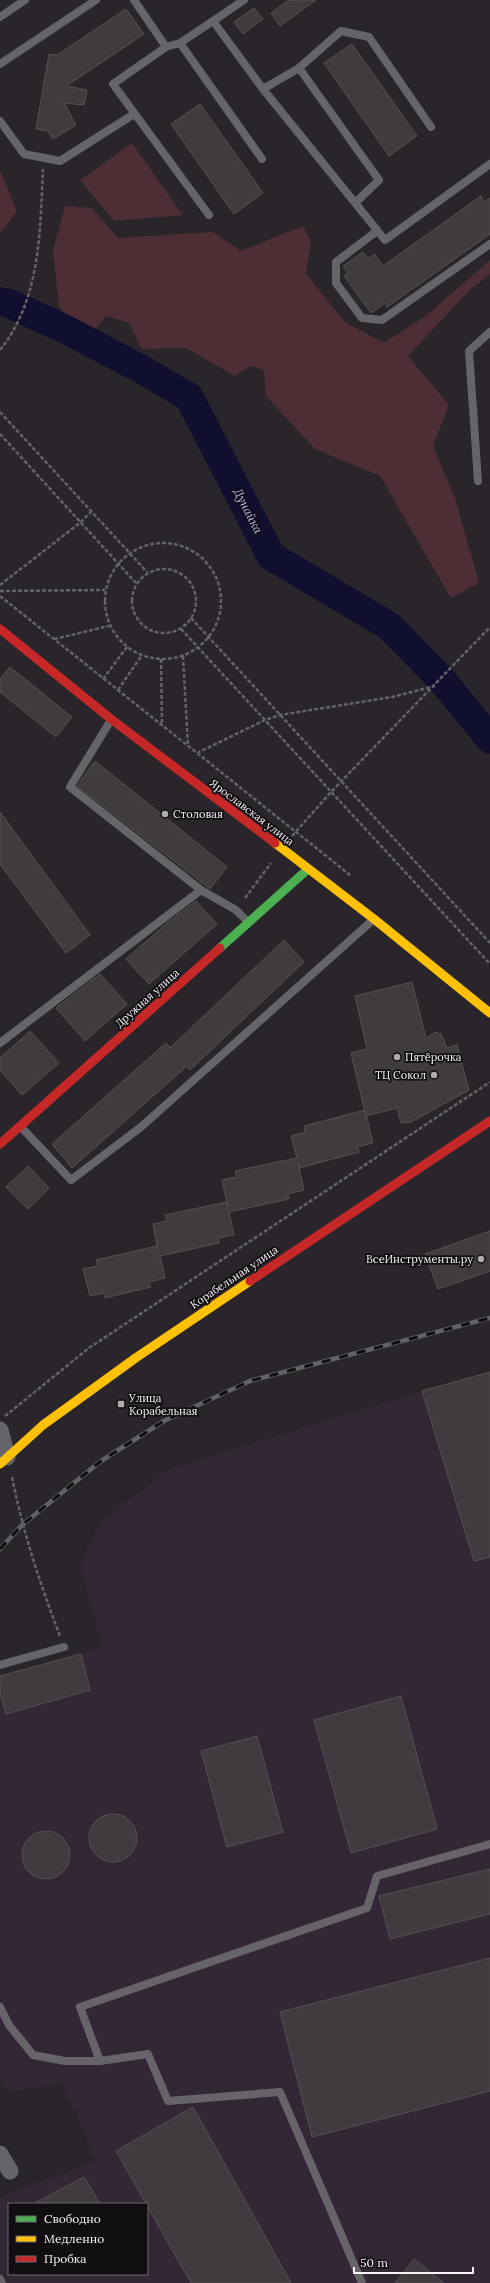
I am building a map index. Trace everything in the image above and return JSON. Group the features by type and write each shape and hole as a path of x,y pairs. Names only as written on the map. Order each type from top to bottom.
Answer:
{"street":[{"name":"Ярославская улица","path":"0,629 111,719 374,919 490,1013"},
{"name":"Дружная улица","path":"0,1144 308,869"},
{"name":"Корабельная улица","path":"4,1461 49,1421 137,1356 490,1121"},
{"path":"0,1430 4,1461"},
{"path":"0,2154 5,2174"}],"lane":[{"path":"0,17 25,0"},
{"path":"0,64 96,0"},
{"path":"134,0 166,47"},
{"path":"209,215 113,84 166,47 180,43 244,0"},
{"path":"213,21 263,89 385,240 490,164"},
{"path":"263,89 299,68 341,31 369,37 431,127"},
{"path":"180,43 262,159"},
{"path":"299,68 379,180 355,203"},
{"path":"0,121 24,154 60,161 134,114"},
{"path":"377,231 336,262 336,283 362,318 382,320 490,244"},
{"path":"478,481 469,351 490,332"},
{"path":"111,719 70,786 200,890 236,910 249,923"},
{"path":"0,1043 200,890"},
{"path":"20,1126 71,1180 141,1127 374,919"},
{"path":"0,1665 64,1647"},
{"path":"100,2061 80,2007 367,1908 377,1876 490,1844"},
{"path":"0,2007 9,2025 32,2055 65,2062 100,2061 148,2054 168,2101 280,2092 362,2283"},
{"path":"0,2279 2,2283"}],"path":[{"path":"0,350 10,337 27,299 39,248 43,158"},
{"path":"0,412 148,572"},
{"path":"0,434 136,583"},
{"path":"0,585 81,522 91,512"},
{"path":"166,542 183,545 197,553 211,564 220,586 222,604 218,622 209,637 198,648 183,656 161,659 142,655 127,648 109,626 104,609 105,590 109,575 118,562 130,553 149,544 166,542"},
{"path":"162,568 174,570 186,577 193,587 197,602 191,618 181,628 165,634 152,632 140,624 132,610 131,595 136,583 148,572 162,568"},
{"path":"0,591 105,590"},
{"path":"0,596 356,880"},
{"path":"191,618 490,944"},
{"path":"54,639 109,626"},
{"path":"282,849 296,831 341,781 435,686 452,666 490,627"},
{"path":"181,628 490,964"},
{"path":"103,679 127,648"},
{"path":"118,690 142,655"},
{"path":"183,656 188,746"},
{"path":"161,659 162,726"},
{"path":"197,753 265,720 280,715 392,697 435,686"},
{"path":"0,1419 89,1348 490,1082"},
{"path":"4,1461 40,1584 64,1647"}],"shaded area":[{"path":"132,143 183,215 114,221 80,180"},
{"path":"0,170 17,211 0,234"},
{"path":"65,206 92,208 118,238 213,232 241,251 303,226 311,241 306,274 345,322 384,343 427,315 490,260 490,274 470,290 408,356 449,405 433,446 455,498 479,583 451,598 380,476 315,449 266,396 264,370 251,366 235,376 186,348 142,349 129,323 106,316 93,332 76,328 59,307 53,250"},
{"path":"490,1372 490,2283 0,2283 0,2197 96,2161 63,2084 8,2092 0,2079 0,1704 3,1703 0,1694 0,1676 102,1647 80,1563 100,1523 169,1469 422,1391"}],"building":[{"path":"289,0 316,0 280,26 271,13"},
{"path":"254,8 263,19 243,34 234,22"},
{"path":"126,9 144,34 66,86 87,90 84,105 64,103 76,125 53,139 48,131 36,129 49,54 57,55"},
{"path":"352,44 417,136 389,156 324,63"},
{"path":"200,104 263,193 234,214 171,124"},
{"path":"481,196 484,202 490,198 490,234 387,307 385,303 371,313 344,276 348,273 343,266 363,252 368,259 374,254 383,266"},
{"path":"10,667 72,717 56,737 0,692 0,679"},
{"path":"95,761 227,867 210,889 77,786"},
{"path":"0,812 90,935 66,953 0,864"},
{"path":"196,901 217,924 149,984 126,959 167,923"},
{"path":"284,940 304,962 190,1070 187,1066 72,1168 52,1144 166,1043 170,1048"},
{"path":"100,974 127,1004 85,1041 56,1008"},
{"path":"412,982 426,1038 436,1032 441,1034 447,1048 457,1045 469,1090 411,1122 401,1123 397,1108 366,1116 351,1053 367,1049 355,996"},
{"path":"30,1031 59,1063 22,1095 0,1070 0,1058"},
{"path":"365,1110 373,1143 357,1147 359,1152 299,1168 304,1190 288,1194 289,1199 229,1212 234,1235 218,1238 219,1243 160,1256 165,1278 149,1282 151,1287 105,1298 104,1293 90,1296 83,1269 98,1266 96,1260 157,1246 158,1251 153,1224 167,1221 165,1215 227,1202 222,1180 237,1177 235,1171 297,1158 291,1136 305,1132 304,1126"},
{"path":"28,1166 49,1188 28,1209 6,1187"},
{"path":"490,1231 490,1271 438,1289 425,1254"},
{"path":"490,1372 490,1557 474,1561 422,1391"},
{"path":"81,1654 90,1690 6,1714 0,1694 0,1676"},
{"path":"401,1696 437,1829 351,1853 314,1720"},
{"path":"257,1736 283,1832 227,1847 201,1751"},
{"path":"113,1814 122,1816 130,1821 135,1829 137,1838 135,1847 130,1855 122,1860 113,1862 104,1860 96,1855 91,1847 89,1838 91,1829 96,1821 104,1816"},
{"path":"46,1831 55,1833 63,1838 68,1846 70,1855 68,1864 63,1872 55,1877 46,1879 37,1877 29,1872 24,1864 22,1855 24,1846 29,1838 37,1833"},
{"path":"490,1869 490,1914 390,1939 379,1896"},
{"path":"490,1958 490,2091 312,2137 280,2012"},
{"path":"193,2107 291,2283 191,2283 148,2207 148,2203 146,2203 116,2151"},
{"path":"84,2177 99,2203 35,2203"},
{"path":"414,2259 444,2283 395,2283"}],"waterway":[{"name":"Дунайка","path":"0,302 8,303 65,329 141,369 189,397 271,556 389,626 441,679 490,739"}],"railway":[{"path":"0,1549 22,1525 101,1461 164,1421 250,1381 490,1318"}],"traffic: fast":[{"path":"220,948 308,869"}],"traffic: slow":[{"path":"275,843 374,919 490,1013"},
{"path":"0,1464 43,1425 137,1357 250,1281"}],"traffic: jam":[{"path":"0,629 111,719 275,843"},
{"path":"0,1144 220,948"},
{"path":"250,1281 490,1121"}],"place":[{"name":"Столовая","path":"165,814"},
{"name":"Пятёрочка","path":"397,1057"},
{"name":"ТЦ Сокол","path":"434,1075"},
{"name":"ВсеИнструменты.ру","path":"481,1259"},
{"name":"Улица Корабельная","path":"121,1404"}]}
